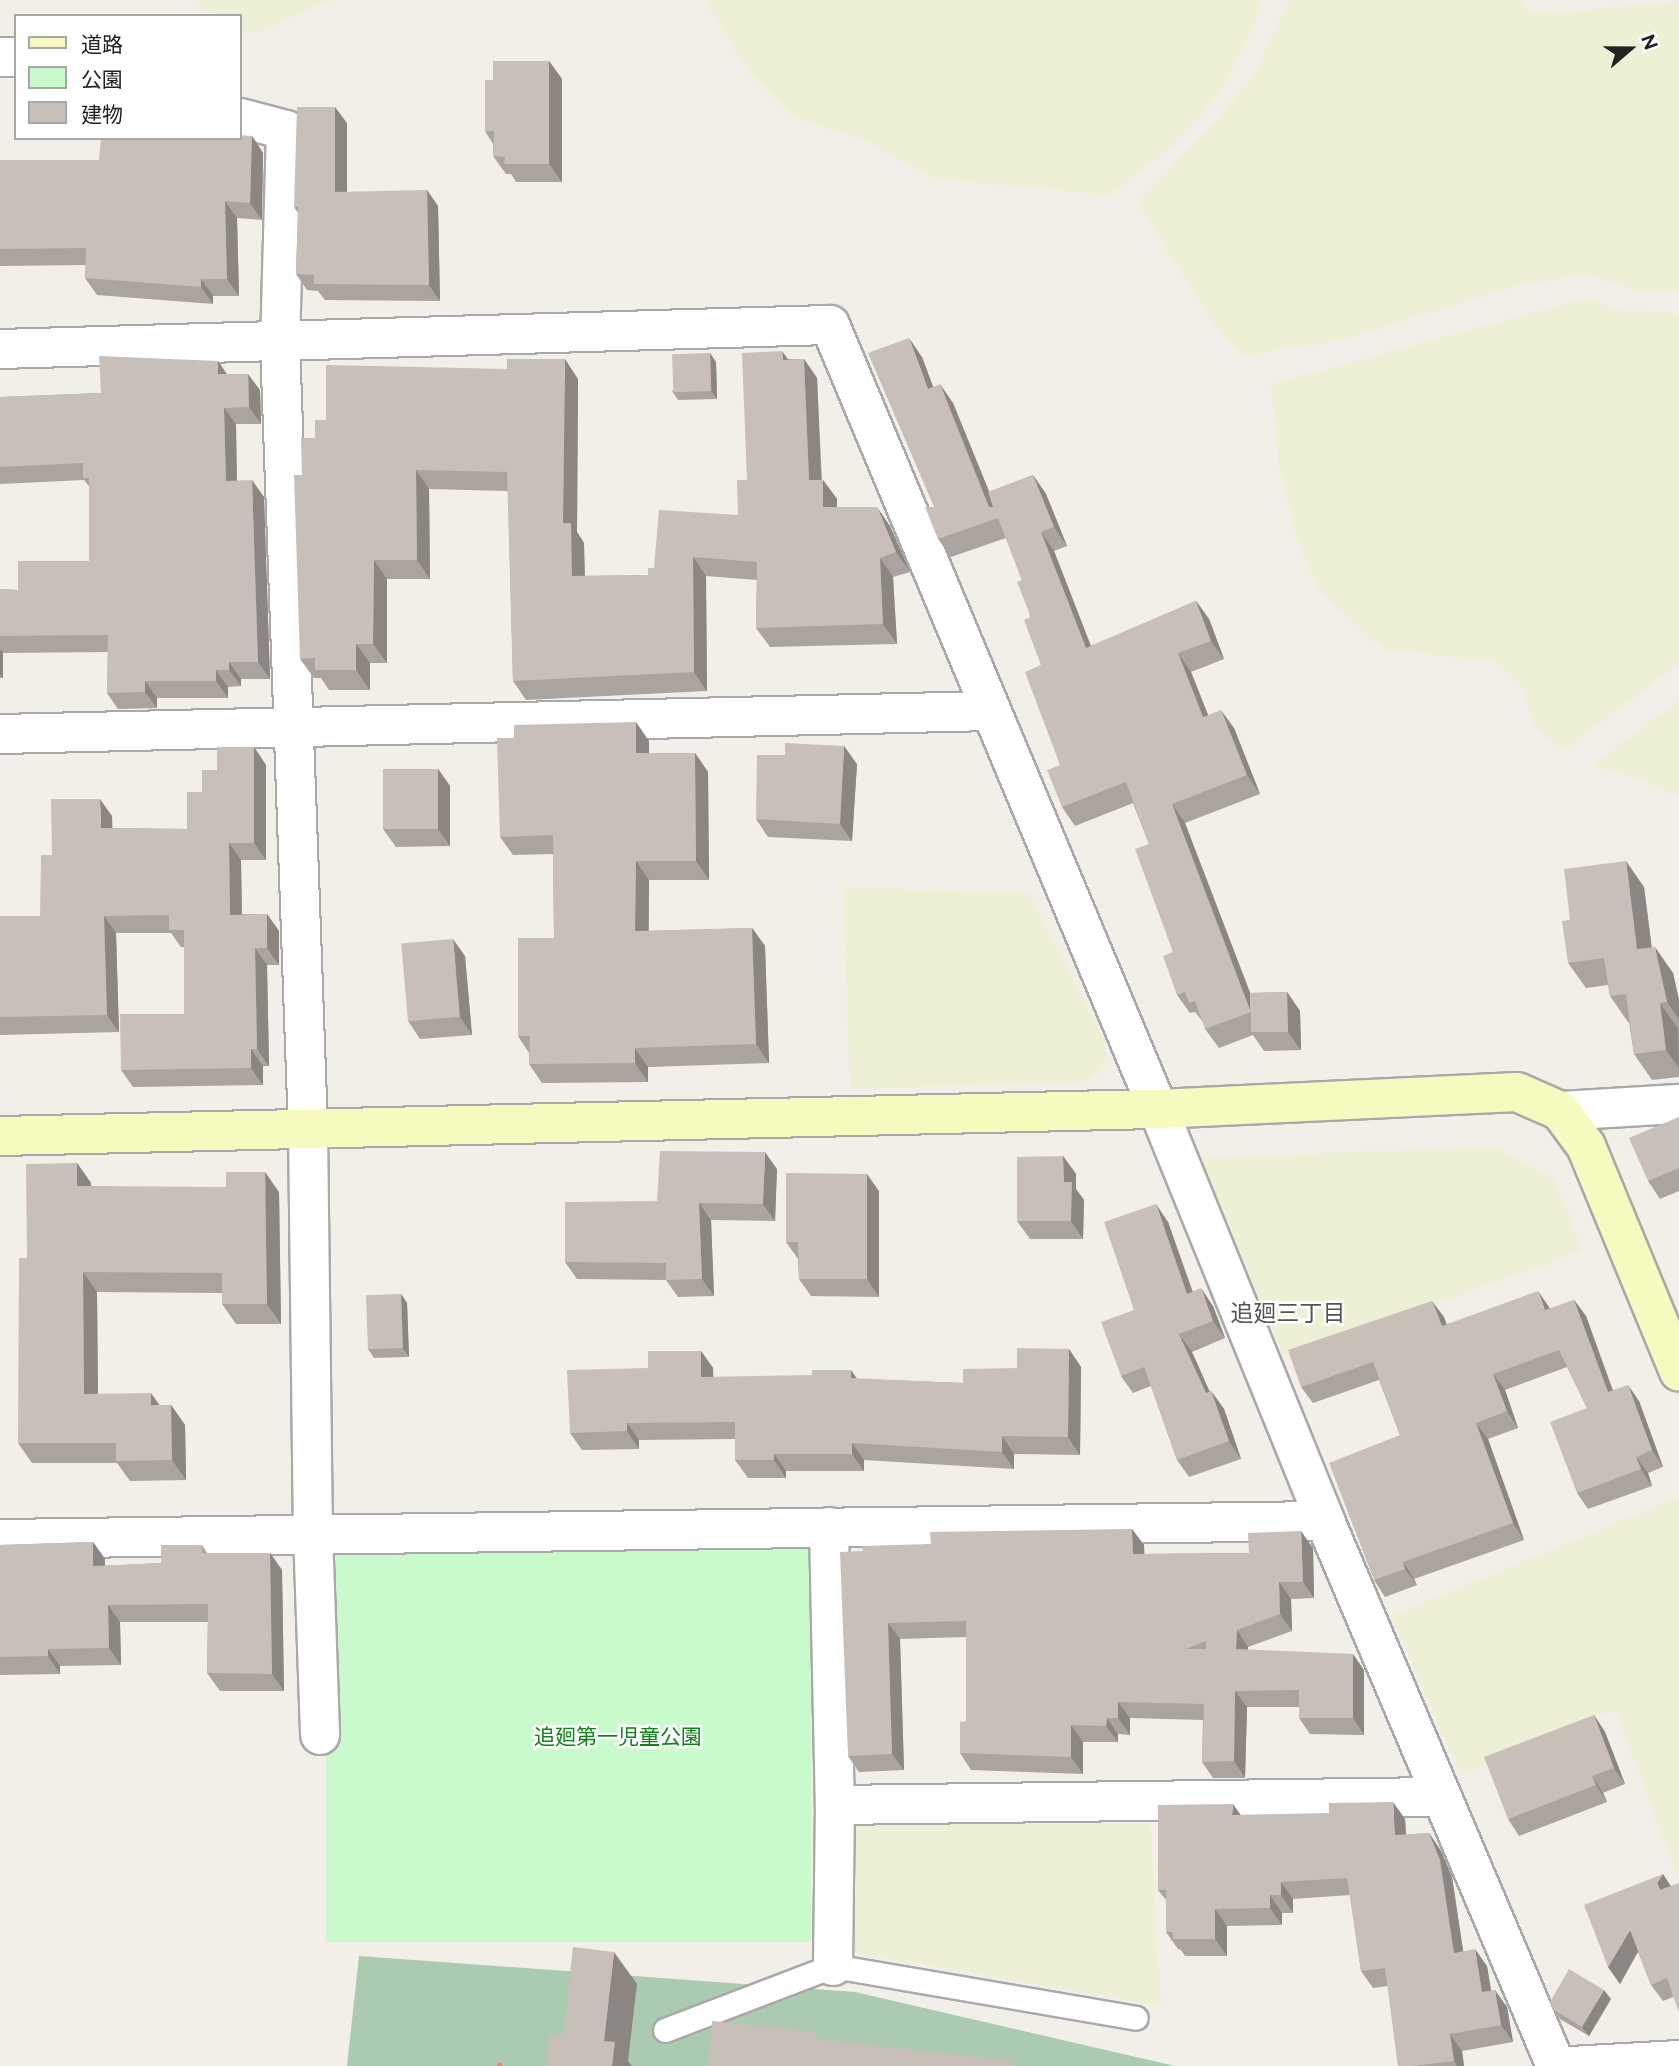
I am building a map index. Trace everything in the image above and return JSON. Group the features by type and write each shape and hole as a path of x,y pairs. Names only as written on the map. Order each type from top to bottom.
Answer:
{"street":[{"path":"242,118 286,130 280,343 291,730 308,1129 313,1532 320,1735"},
{"path":"0,349 830,325 1158,1109 1325,1521 1556,2066"},
{"path":"0,734 291,730 991,711"},
{"path":"0,1136 1158,1109 1517,1092 1560,1111 1679,1104"},
{"path":"1560,1111 1586,1146 1679,1372"},
{"path":"0,1539 313,1532 1325,1521"},
{"path":"829,1527 835,1805 832,1966"},
{"path":"835,1805 1442,1797"},
{"path":"1571,2066 1679,2060"}],"lane":[{"path":"665,2030 832,1966 1136,2018"}],"path":[{"path":"499,2066 500,2059"}],"green space":[{"path":"196,0 331,0 261,31 242,33 242,14 213,14"},
{"path":"705,0 1260,0 1252,30 1219,94 1173,145 1109,195 935,179 866,141 797,119 749,71"},
{"path":"1290,0 1520,0 1529,12 1556,13 1679,1 1679,290 1640,291 1584,274 1512,287 1341,340 1243,356 1218,331 1138,203 1252,80"},
{"path":"1587,298 1617,310 1679,314 1679,664 1563,750 1534,727 1521,683 1494,661 1385,650 1320,592 1299,547 1279,467 1271,384"},
{"path":"1679,700 1679,796 1623,773 1591,766"},
{"path":"843,888 1029,892 1102,1036 1106,1053 1101,1069 1089,1080 1063,1084 850,1088"},
{"path":"1495,1147 1555,1179 1582,1251 1285,1359 1199,1158"},
{"path":"1679,1497 1677,1875 1615,1709 1460,1776 1392,1616"},
{"name":"追廻第一児童公園","path":"326,1543 811,1543 811,1942 326,1942"},
{"path":"1150,1823 1161,2006 853,1952 850,1824"},
{"path":"359,1956 855,1992 1175,2066 347,2066"}],"building":[{"path":"493,61 549,61 549,164 504,164 505,157 493,156 494,131 485,131 485,80 493,80"},
{"path":"297,107 335,107 335,192 427,190 429,285 314,284 314,275 296,274 298,207 294,207"},
{"path":"242,135 252,136 250,203 225,201 227,279 201,279 201,287 85,278 86,248 0,249 0,160 99,160 101,140 242,140"},
{"path":"909,338 928,389 940,384 989,507 993,507 988,492 1033,475 1054,527 1041,532 1086,648 1196,601 1211,641 1178,653 1203,717 1221,710 1247,775 1172,804 1250,1010 1250,993 1287,992 1288,1032 1251,1032 1251,1012 1205,1029 1195,1001 1189,1003 1185,992 1177,995 1163,956 1173,952 1135,849 1149,844 1126,782 1062,807 1047,770 1060,765 1025,672 1041,665 1024,620 1031,617 1017,582 1022,580 998,518 938,539 925,507 934,507 868,353"},
{"path":"782,351 783,360 804,359 809,480 823,480 823,507 877,507 896,552 880,558 883,624 756,628 757,562 693,557 694,672 513,681 507,472 416,470 417,560 374,560 373,644 356,644 356,670 315,670 315,658 300,659 294,475 302,475 301,438 315,438 315,420 326,420 326,365 507,369 507,359 565,359 563,523 571,523 572,576 648,575 648,568 654,568 659,510 738,515 737,480 747,480 742,353"},
{"path":"710,353 711,391 673,392 672,354"},
{"path":"99,356 218,361 218,374 248,374 249,407 224,408 226,481 252,480 258,662 229,662 229,670 216,670 216,681 145,681 145,692 107,693 108,635 0,636 0,589 18,590 18,561 89,561 89,478 83,478 83,463 0,467 0,397 101,393"},
{"path":"636,722 636,753 695,753 696,861 636,861 635,931 752,928 756,1044 635,1048 635,1063 529,1064 530,1036 518,1036 518,938 554,938 553,835 500,837 497,738 514,738 514,725"},
{"path":"785,743 844,746 840,824 756,819 757,755 785,755"},
{"path":"217,747 254,747 254,843 229,843 230,915 267,914 267,948 255,948 257,1049 251,1049 251,1068 121,1070 120,1014 184,1014 184,930 169,930 169,915 104,916 107,1015 0,1017 0,916 40,916 41,855 52,855 51,799 100,799 101,828 187,829 187,792 202,792 202,770 217,770"},
{"path":"383,769 438,769 438,829 383,829"},
{"path":"1626,861 1637,949 1655,947 1667,1002 1660,1003 1666,1050 1634,1054 1626,994 1610,996 1604,958 1568,963 1562,921 1570,920 1564,869"},
{"path":"453,939 460,1017 408,1021 401,944"},
{"path":"1679,1117 1679,1168 1648,1181 1629,1138"},
{"path":"660,1151 765,1152 763,1204 699,1203 702,1279 666,1280 666,1263 565,1262 565,1202 657,1201"},
{"path":"1063,1156 1064,1182 1072,1182 1071,1221 1017,1221 1017,1157"},
{"path":"77,1163 77,1186 226,1187 226,1172 265,1172 267,1304 222,1304 222,1273 83,1272 84,1394 151,1393 151,1405 171,1405 172,1460 116,1461 116,1443 18,1443 19,1258 27,1258 26,1164"},
{"path":"786,1173 867,1174 867,1279 799,1279 798,1242 786,1242"},
{"path":"1156,1204 1187,1294 1201,1288 1213,1321 1179,1334 1206,1393 1211,1391 1229,1441 1177,1460 1144,1367 1121,1376 1101,1322 1134,1310 1104,1222"},
{"path":"1538,1291 1545,1310 1574,1300 1608,1392 1628,1385 1652,1450 1636,1457 1641,1469 1577,1493 1550,1422 1587,1408 1559,1350 1493,1374 1507,1411 1476,1423 1513,1523 1403,1562 1405,1569 1374,1580 1329,1463 1400,1435 1373,1362 1301,1387 1288,1350 1432,1301 1442,1326"},
{"path":"401,1294 403,1348 368,1349 366,1295"},
{"path":"1017,1348 1069,1349 1068,1437 1002,1436 1002,1452 852,1443 852,1454 774,1454 774,1460 735,1460 735,1422 627,1423 627,1431 570,1433 567,1370 648,1368 648,1351 701,1351 701,1377 812,1375 812,1370 851,1370 851,1378 963,1383 963,1369 1017,1368"},
{"path":"1132,1529 1133,1554 1249,1553 1248,1533 1301,1531 1303,1582 1279,1582 1280,1614 1237,1630 1236,1649 1353,1654 1353,1718 1299,1718 1299,1690 1235,1691 1234,1761 1202,1762 1204,1704 1118,1702 1118,1718 1107,1718 1106,1726 1071,1725 1071,1757 960,1753 960,1722 966,1721 966,1621 888,1623 892,1754 848,1756 840,1552 863,1551 862,1546 931,1544 930,1532","holes":["1206,1641 1206,1649 1186,1649"]},
{"path":"93,1542 93,1566 161,1563 161,1545 202,1545 202,1553 270,1553 272,1674 207,1673 208,1604 108,1605 109,1648 48,1649 48,1656 0,1657 0,1545"},
{"path":"1594,1715 1614,1768 1592,1776 1596,1785 1508,1819 1484,1757"},
{"path":"1393,1802 1395,1835 1429,1833 1440,1860 1454,1953 1475,1949 1482,1992 1495,1990 1501,2025 1450,2034 1454,2061 1398,2066 1385,1968 1361,1971 1347,1878 1281,1882 1281,1895 1270,1895 1270,1908 1215,1909 1215,1939 1173,1939 1173,1932 1166,1932 1166,1890 1158,1890 1158,1805 1233,1804 1232,1815 1329,1813 1329,1803"},
{"path":"1663,1874 1657,1883 1660,1890 1679,1883 1679,2013 1667,1978 1651,1985 1630,1930 1608,1967 1584,1905"},
{"path":"573,1947 614,1952 604,2041 615,2042 612,2066 545,2066 549,2034 563,2035"},
{"path":"1569,1969 1604,1990 1582,2027 1554,2010 1550,2002"},
{"path":"712,2021 816,2032 816,2039 1012,2061 1012,2066 708,2066"}],"district":[{"name":"追廻三丁目","path":"1288,1313"}]}
